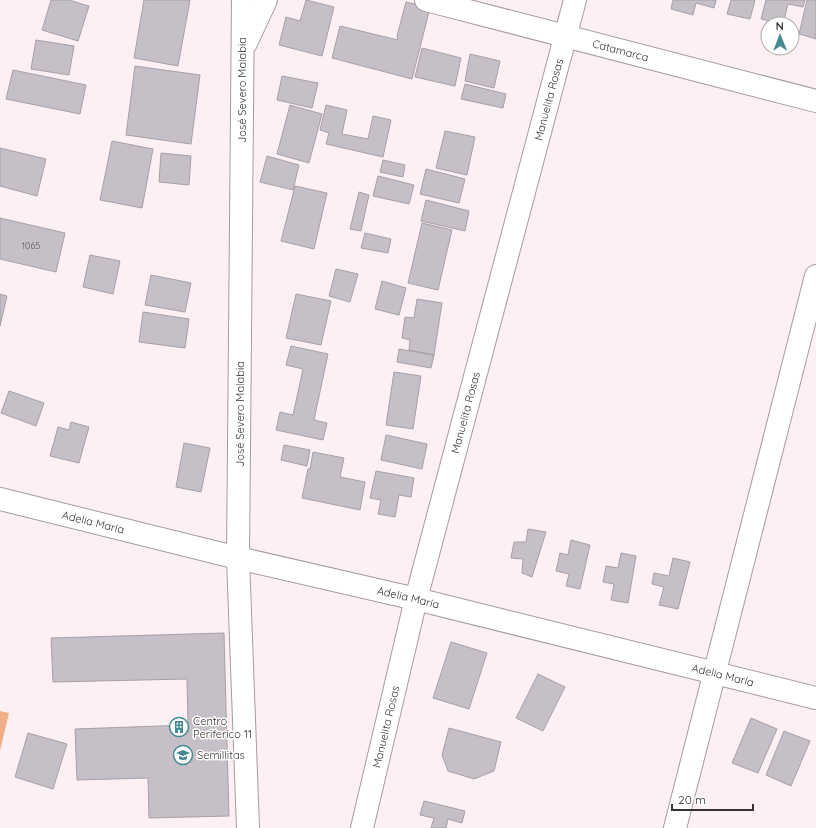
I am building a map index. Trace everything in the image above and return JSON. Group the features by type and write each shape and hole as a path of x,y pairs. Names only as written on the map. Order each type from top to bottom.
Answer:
{"street":[{"name":"José Severo Malabia","path":"243,0 238,558 248,828"},
{"path":"243,49 266,0"},
{"name":"Catamarca","path":"426,0 816,101"},
{"name":"Manuelita Rosas","path":"362,828 416,599 575,0"},
{"path":"675,828 816,276"},
{"name":"Adelia María","path":"0,499 238,558 416,599 816,698"}],"shaded area":[{"path":"0,711 9,713 0,751"}],"building":[{"path":"51,0 69,0 89,6 78,41 42,30"},
{"path":"144,0 190,0 178,66 134,58"},
{"path":"306,0 334,7 322,56 279,45 286,17 300,21"},
{"path":"673,0 716,0 714,8 696,3 693,15 671,9"},
{"path":"731,0 755,0 750,19 727,14"},
{"path":"766,0 805,0 803,7 788,4 785,16 762,16"},
{"path":"807,0 816,0 816,39 800,34"},
{"path":"406,2 430,8 412,79 332,58 340,26 398,40 397,36"},
{"path":"36,40 74,46 69,75 31,69"},
{"path":"422,48 461,58 455,86 415,77"},
{"path":"470,54 500,61 494,88 465,81"},
{"path":"135,66 200,75 191,144 126,135"},
{"path":"13,70 86,85 80,114 6,99"},
{"path":"282,76 318,83 312,108 277,100"},
{"path":"465,84 506,94 503,108 461,99"},
{"path":"290,105 322,114 309,163 277,154"},
{"path":"326,105 347,110 342,134 368,139 373,116 391,120 383,157 326,144 329,133 320,130"},
{"path":"445,131 475,137 467,175 436,168"},
{"path":"112,141 153,149 142,208 100,200"},
{"path":"0,148 46,159 37,196 0,186"},
{"path":"161,153 191,156 189,185 159,182"},
{"path":"267,156 299,165 293,190 260,182"},
{"path":"383,160 405,165 403,177 380,172"},
{"path":"426,169 465,179 459,203 420,194"},
{"path":"378,176 414,185 409,204 373,196"},
{"path":"295,186 327,193 314,249 281,241"},
{"path":"359,192 369,195 361,231 350,229"},
{"path":"426,200 469,211 465,231 421,221"},
{"path":"0,218 65,233 56,272 0,259"},
{"path":"422,223 452,230 438,290 408,283"},
{"path":"365,233 391,239 388,253 361,248"},
{"path":"90,255 120,261 113,294 83,287"},
{"path":"336,269 358,274 350,302 329,296"},
{"path":"151,275 191,283 185,312 145,305"},
{"path":"382,281 406,288 399,315 375,309"},
{"path":"0,294 7,296 0,326"},
{"path":"296,294 331,301 321,345 286,338"},
{"path":"417,299 442,303 434,355 409,350 410,340 402,338 405,317 414,318"},
{"path":"143,312 189,319 185,348 139,342"},
{"path":"291,346 328,354 314,420 327,423 323,440 276,430 280,412 293,415 303,369 286,365"},
{"path":"399,349 434,355 431,368 397,362"},
{"path":"394,372 421,376 413,429 386,425"},
{"path":"9,391 44,403 36,426 1,413"},
{"path":"71,422 89,427 79,463 50,456 58,427 69,430"},
{"path":"386,435 427,444 422,469 381,460"},
{"path":"184,443 210,448 201,492 176,487"},
{"path":"284,445 310,450 307,466 281,460"},
{"path":"313,452 344,458 340,477 365,482 360,510 302,498"},
{"path":"376,471 414,478 411,497 399,495 395,517 378,514 381,500 370,498"},
{"path":"528,529 546,532 532,577 522,573 523,559 511,558 514,542 526,542"},
{"path":"571,540 590,545 580,589 566,586 569,574 556,571 560,553 568,555"},
{"path":"621,553 636,556 628,603 611,600 614,584 603,582 606,566 618,568"},
{"path":"673,558 690,562 678,609 659,605 664,587 652,584 654,573 669,576"},
{"name":"Centro Periferico 11","path":"224,633 229,816 149,818 148,778 77,780 75,729 188,725 187,679 53,682 51,638"},
{"path":"451,642 487,653 469,709 433,698"},
{"path":"538,674 565,687 543,731 516,718"},
{"path":"751,718 777,729 758,773 732,763"},
{"path":"449,728 501,742 494,771 474,779 448,771 442,755"},
{"path":"784,731 810,741 791,786 766,775"},
{"path":"28,733 67,744 53,789 15,777"},
{"path":"424,801 465,811 462,823 448,819 446,828 431,828 434,818 420,815"}],"place":[{"name":"Centro Periferico 11","path":"179,727"},
{"name":"Semillitas","path":"183,755"}]}
